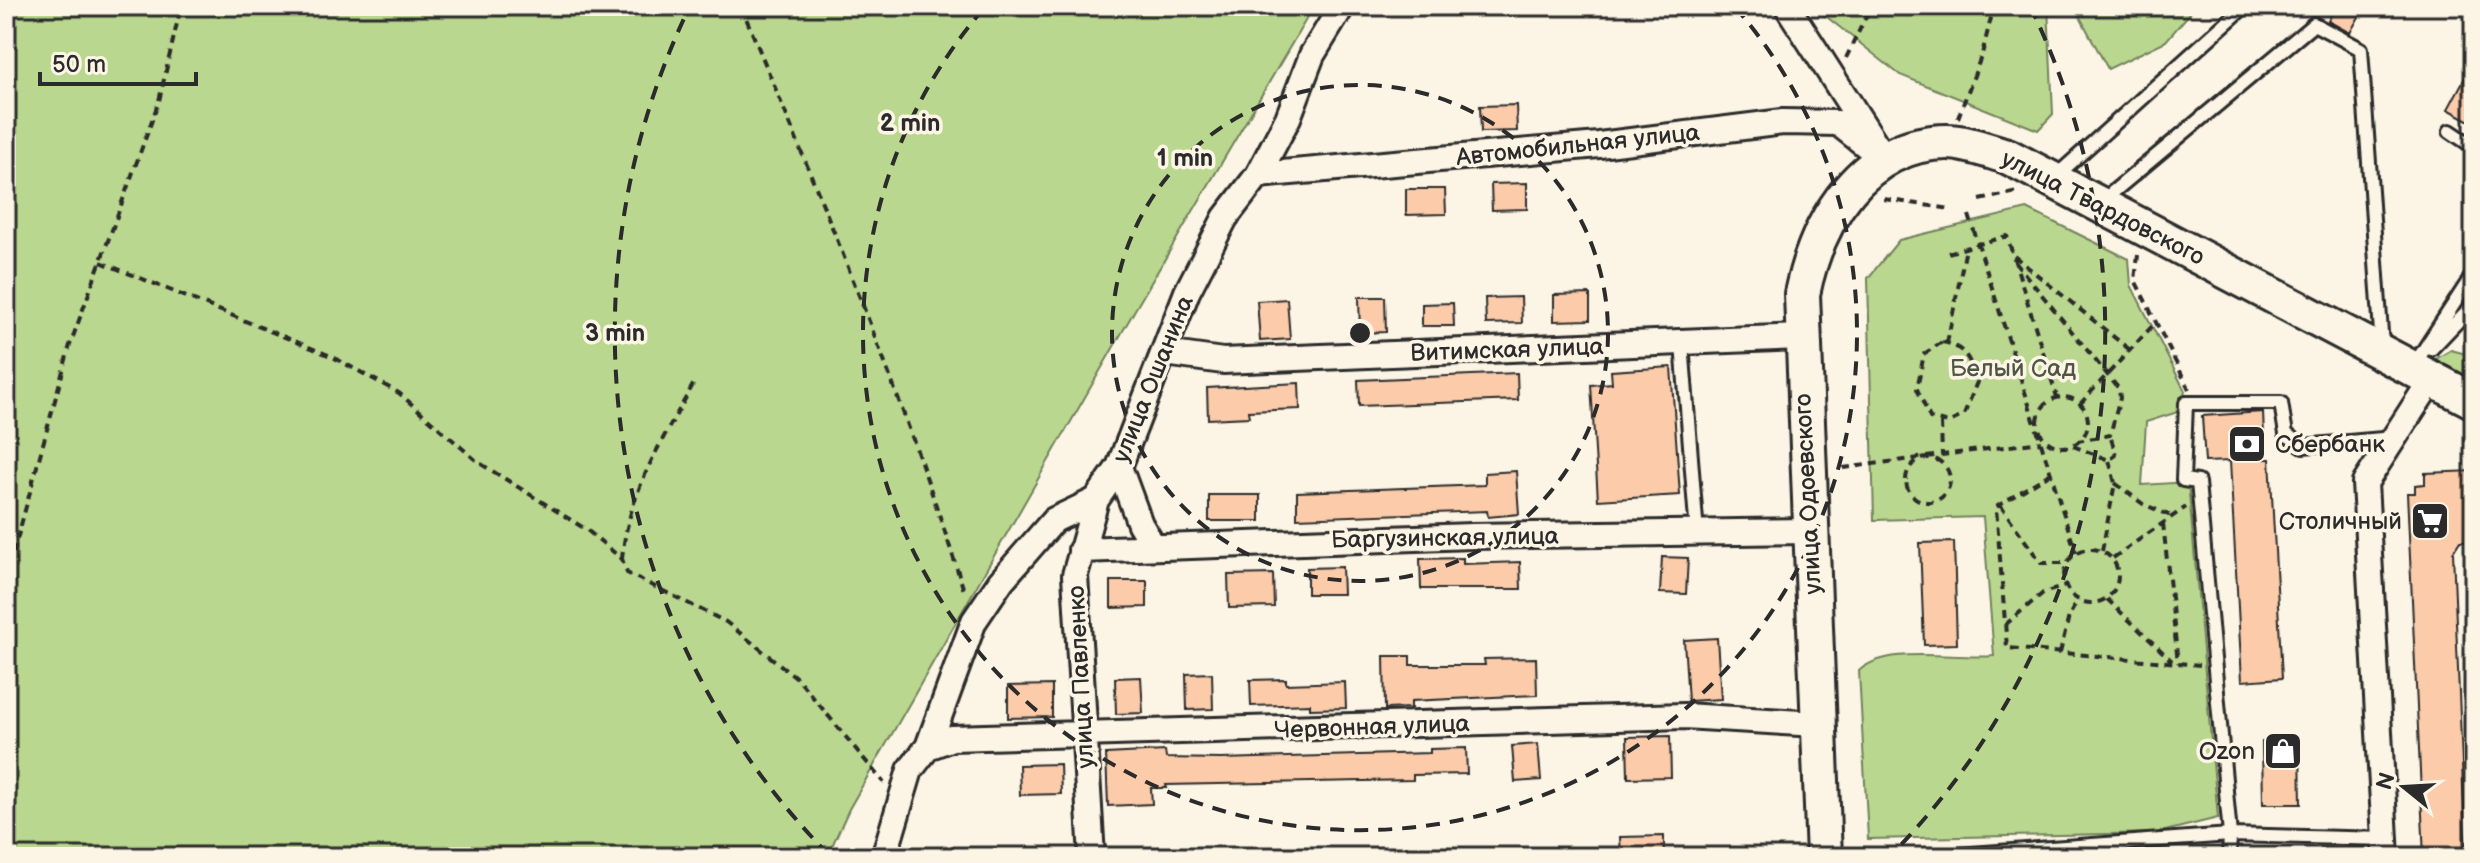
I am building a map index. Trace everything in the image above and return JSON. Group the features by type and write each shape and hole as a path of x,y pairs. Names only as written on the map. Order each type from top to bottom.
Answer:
{"street":[{"name":"улица Ошанина","path":"884,857 910,770 928,747 974,621 1001,581 1054,520 1096,500 1119,467 1187,292 1225,218 1258,175 1288,118 1312,55 1342,6"},
{"path":"1787,6 1836,78 1885,160"},
{"name":"Автомобильная улица","path":"1258,175 1599,145 1783,122 1838,123 1885,160"},
{"name":"улица Твардовского","path":"1885,160 1912,147 1949,142 2007,156 2474,401"},
{"name":"улица Одоевского","path":"1824,857 1801,337 1802,294 1808,260 1822,225 1856,181 1885,160"},
{"name":"Витимская улица","path":"1165,353 1223,361 1801,337"},
{"path":"2385,848 2365,483 2394,438 2409,367"},
{"path":"1119,467 1140,524 1153,546"},
{"name":"улица Павленко","path":"1092,857 1075,575 1096,500"},
{"name":"Баргузинская улица","path":"1081,550 1810,531"},
{"name":"Червонная улица","path":"928,747 952,738 1684,716 1817,724"}],"lane":[{"path":"2052,180 2245,6"},
{"path":"2098,204 2314,24 2324,28 2361,49 2409,367"},
{"path":"2450,131 2474,147"},
{"path":"2409,367 2474,273"},
{"path":"2409,367 2474,304"},
{"path":"1682,344 1697,534"},
{"path":"2229,857 2230,835 2200,497 2198,482 2183,480 2186,403 2281,403 2286,434 2303,446 2394,438"},
{"path":"1929,857 2140,851 2230,835 2385,848"}],"path":[{"path":"6,580 70,345 159,101 181,6"},
{"path":"741,6 865,305 933,493 974,621"},
{"path":"1836,78 1871,6"},
{"path":"1949,142 1982,54 1994,6"},
{"path":"1980,200 2019,191"},
{"path":"1884,199 1951,209"},
{"path":"1969,215 2076,553"},
{"path":"1948,253 2007,236 2057,397"},
{"path":"1947,343 1966,248"},
{"path":"2139,248 2135,280 2197,403"},
{"path":"2012,255 2130,350"},
{"path":"101,262 331,356 399,393 478,462 587,530 622,559"},
{"path":"2015,262 2108,374 2120,398 2110,435 2116,455 2109,460"},
{"path":"2080,404 2156,322"},
{"path":"1947,343 1968,355 1977,382 1964,415 1941,423 1930,418 1924,408 1917,378 1921,361 1929,348 1947,343"},
{"path":"694,383 640,480 625,526 622,559 627,573 726,622 797,678 900,801"},
{"path":"2037,429 2043,406 2057,397 2080,404 2088,419 2078,441"},
{"path":"1941,423 1942,455"},
{"path":"2037,429 2055,446 2071,445 2088,449 2109,460 2115,483 2102,551"},
{"path":"2071,445 2110,435"},
{"path":"2088,449 2094,439"},
{"path":"1843,468 2041,442"},
{"path":"1925,457 1946,466 1950,480 1945,494 1926,503 1912,497 1905,476 1912,464 1925,457"},
{"path":"2051,473 1996,507 2007,648 2214,666"},
{"path":"2115,483 2143,504 2172,516"},
{"path":"2113,558 2200,497"},
{"path":"2000,505 2041,563 2067,563"},
{"path":"2163,523 2176,663"},
{"path":"2088,548 2102,551 2113,558 2117,566 2118,585 2107,599 2089,604 2078,600 2066,586 2067,563 2076,553 2088,548"},
{"path":"2005,625 2043,593 2066,586"},
{"path":"2107,599 2176,663"},
{"path":"2060,653 2069,616 2078,600"}],"green space":[{"path":"6,6 1314,6 1136,308 849,809 827,857 6,857"},
{"path":"1813,6 2048,6 2053,114 2038,130 1900,75"},
{"path":"2074,6 2196,6 2166,41 2108,69"},
{"name":"Белый Сад","path":"2027,209 2129,259 2131,285 2185,391 2181,411 2146,422 2142,485 2188,482 2218,818 2157,833 1868,839 1859,671 1872,663 1904,655 1994,656 1983,517 1874,520 1868,278 1899,240"},
{"path":"2451,350 2474,356 2474,388 2427,364"}],"building":[{"path":"2336,6 2365,6 2350,33 2328,21"},
{"path":"2474,61 2474,123 2448,109"},
{"path":"1516,105 1517,131 1481,132 1480,106"},
{"path":"1527,183 1527,209 1492,210 1491,184"},
{"path":"1406,189 1445,189 1446,214 1406,215"},
{"path":"1590,294 1590,320 1554,321 1554,295"},
{"path":"1359,297 1385,297 1386,332 1360,333"},
{"path":"1521,297 1522,323 1486,324 1485,298"},
{"path":"1287,299 1290,339 1260,341 1257,301"},
{"path":"1453,303 1454,326 1422,326 1422,304"},
{"path":"1671,367 1680,495 1598,500 1591,385 1612,383 1611,371"},
{"path":"1517,373 1518,400 1359,406 1358,380"},
{"path":"1299,383 1300,409 1248,411 1249,417 1208,419 1207,388"},
{"path":"2263,412 2265,459 2270,459 2282,678 2242,681 2230,461 2205,462 2202,416"},
{"path":"1516,471 1519,514 1488,517 1487,511 1297,518 1297,492 1485,485 1485,473"},
{"path":"2474,471 2474,541 2460,541 2453,552 2466,857 2424,857 2407,493 2415,493 2415,485 2425,484 2425,473"},
{"path":"1209,495 1260,495 1260,521 1209,521"},
{"path":"1954,542 1957,644 1924,645 1920,543"},
{"path":"1662,557 1688,558 1686,594 1660,593"},
{"path":"1463,558 1463,564 1520,562 1521,589 1421,589 1420,559"},
{"path":"1342,567 1343,594 1307,594 1307,568"},
{"path":"1273,574 1274,607 1229,608 1228,575"},
{"path":"1111,581 1147,581 1147,607 1111,608"},
{"path":"1717,638 1721,699 1688,701 1684,640"},
{"path":"1384,656 1410,656 1410,665 1485,665 1484,659 1536,658 1537,695 1411,701 1411,708 1385,709"},
{"path":"1212,673 1213,709 1187,710 1186,674"},
{"path":"1141,677 1143,713 1116,714 1115,678"},
{"path":"1286,679 1286,684 1345,682 1346,708 1310,709 1310,704 1251,706 1250,680"},
{"path":"1052,685 1052,717 1008,718 1008,686"},
{"path":"1670,736 1671,777 1628,778 1627,737"},
{"path":"2262,742 2300,742 2301,804 2263,804"},
{"path":"1538,744 1541,780 1515,782 1512,746"},
{"path":"1466,748 1467,774 1413,775 1413,780 1166,785 1167,788 1151,788 1152,804 1108,806 1106,754 1165,751 1166,758 1221,759 1430,753 1430,749"},
{"path":"1060,764 1061,794 1020,795 1019,765"},
{"path":"1664,836 1664,857 1621,857 1620,837"}],"place":[{"name":"Сбербанк","path":"2247,444"},
{"name":"Столичный","path":"2430,521"},
{"name":"Ozon","path":"2283,751"}]}
